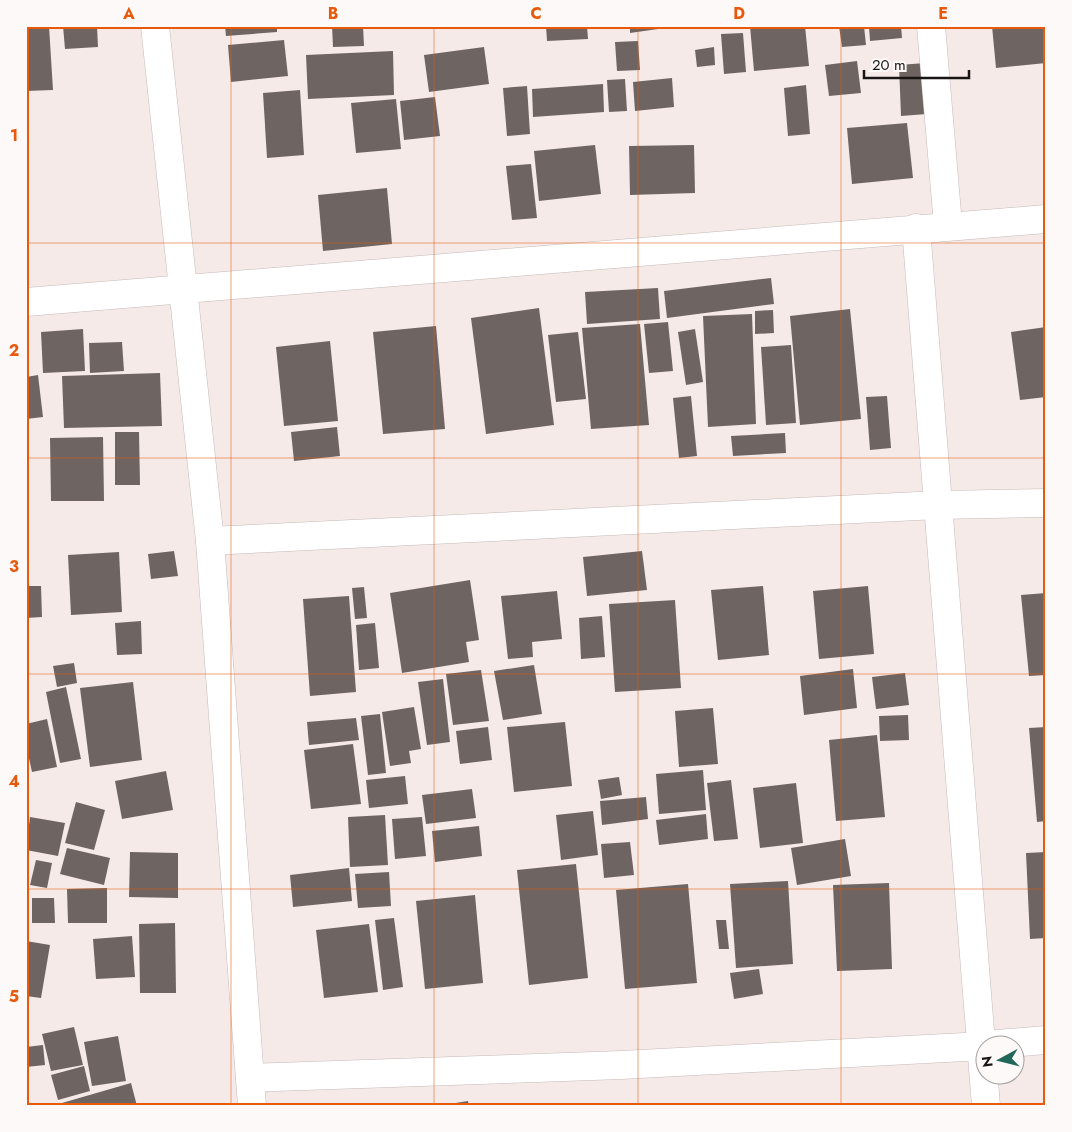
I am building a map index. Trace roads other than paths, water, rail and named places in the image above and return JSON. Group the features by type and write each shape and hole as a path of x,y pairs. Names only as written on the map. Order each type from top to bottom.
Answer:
{"street":[{"path":"155,26 210,541 252,1106"},
{"path":"931,26 948,225"},
{"path":"26,302 948,225 1046,219"},
{"path":"916,228 938,505 987,1034"},
{"path":"210,541 938,505 1046,503"},
{"path":"1024,1042 1046,1040"},
{"path":"250,1078 621,1065 974,1046"},
{"path":"986,1106 987,1084"}]}
